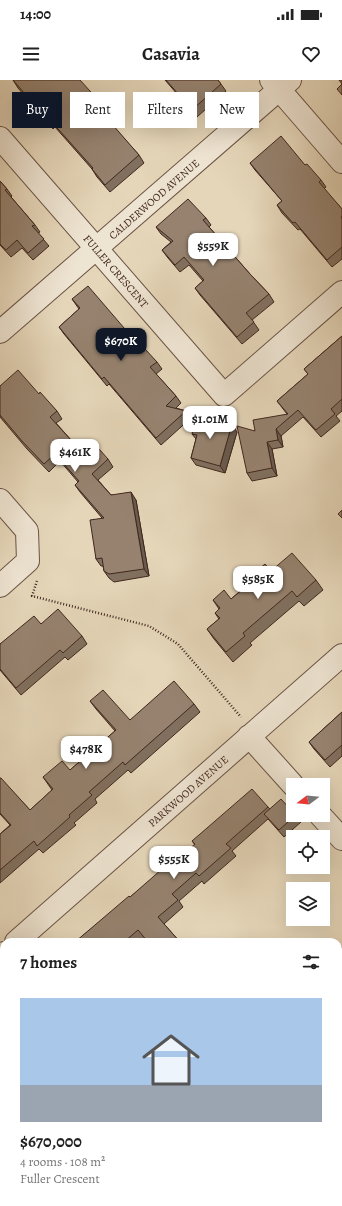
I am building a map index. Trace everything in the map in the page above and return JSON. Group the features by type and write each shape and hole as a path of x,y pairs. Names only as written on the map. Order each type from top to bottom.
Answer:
{"street":[{"path":"280,83 342,162"},
{"name":"CALDERWOOD AVENUE","path":"0,332 97,248 280,83"},
{"name":"FULLER CRESCENT","path":"0,138 224,395 342,292"},
{"path":"0,500 27,531 28,561 0,586"},
{"name":"PARKWOOD AVENUE","path":"20,938 246,728 342,655"},
{"path":"246,728 287,778"},
{"path":"326,822 342,839"}],"path":[{"path":"39,578 32,596 149,626 178,644 246,728"}],"building":[{"path":"13,80 80,80 91,92 70,92 70,128 115,128 139,155 105,185 92,169 93,168 57,128 62,128 62,92 23,92"},
{"path":"166,80 218,80 221,84 212,92 205,92 205,98 197,106 197,92 176,92"},
{"path":"342,84 342,95 337,89"},
{"path":"281,136 305,165 307,164 321,180 319,182 342,209 342,247 327,260 295,222 293,223 277,205 282,201 250,163"},
{"path":"0,181 7,189 5,190 35,225 32,226 44,239 28,253 17,240 6,250 0,244"},
{"path":"188,199 206,218 203,220 269,294 246,313 254,322 237,337 195,288 204,280 184,257 175,265 162,250 173,241 156,227"},
{"path":"88,286 143,350 145,349 157,362 150,367 176,396 166,406 186,411 156,438 104,377 102,379 59,327 80,308 72,299"},
{"path":"342,336 342,399 331,409 335,414 316,430 298,410 276,429 278,440 267,442 272,468 247,473 237,426 255,431 253,420 288,414 277,401 308,374 304,369"},
{"path":"18,370 39,394 40,392 57,411 50,417 80,450 91,440 108,459 92,474 111,495 131,492 144,569 109,574 104,571 102,558 96,559 90,520 104,518 75,485 79,481 55,454 44,464 0,415 0,386"},
{"path":"197,414 232,424 220,466 191,458 197,435 192,434"},
{"path":"342,510 342,518 338,514"},
{"path":"292,553 316,580 297,597 292,591 243,633 245,636 226,652 207,629 220,618 215,613 220,608 213,600 224,590 231,599 254,580 251,576 265,564 271,571"},
{"path":"58,609 82,636 63,653 60,650 16,688 0,669 0,644 34,616 41,624"},
{"path":"174,681 194,704 125,765 123,762 89,792 92,795 37,846 34,841 0,870 0,834 11,825 0,813 0,778 30,810 53,789 43,777 62,761 70,770 116,730 90,701 103,690 130,720"},
{"path":"342,712 342,745 325,760 309,742"},
{"path":"252,789 268,807 226,844 231,848 199,876 196,873 172,894 178,900 158,917 176,938 145,938 138,930 129,938 80,938 169,863 171,865 195,844 192,841"},
{"path":"281,799 286,804 286,822 288,822 279,830 264,814"}]}
